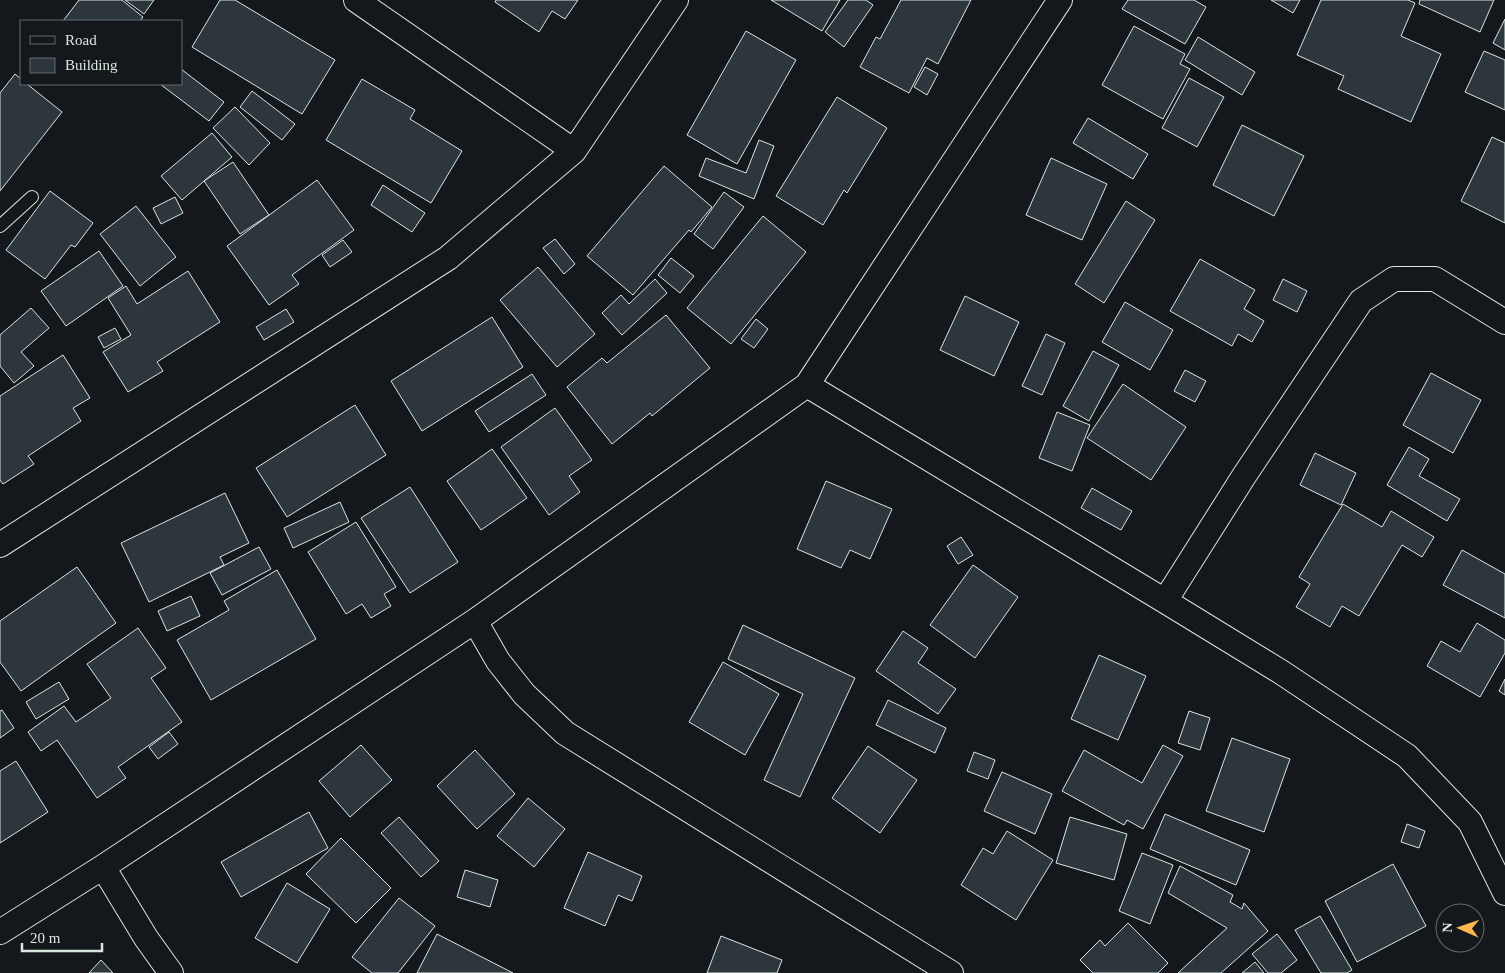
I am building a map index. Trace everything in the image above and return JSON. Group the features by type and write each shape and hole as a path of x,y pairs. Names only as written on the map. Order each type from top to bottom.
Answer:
{"street":[{"path":"356,0 574,151"},
{"path":"0,545 448,258 574,151 676,0"},
{"path":"0,932 103,868 475,620 807,385 1060,0"},
{"path":"1165,601 1239,484 1361,301 1394,279 1435,280 1505,322"},
{"path":"807,385 1281,672 1406,756 1470,822 1505,893"},
{"path":"475,620 498,661 519,687 565,733 951,973"},
{"path":"103,868 146,938 171,973"}],"lane":[{"path":"0,226 32,197"}],"building":[{"path":"79,0 122,0 143,17 141,20 64,20"},
{"path":"125,0 154,0 144,14"},
{"path":"220,0 235,0 335,60 302,114 192,47"},
{"path":"496,0 578,0 565,19 552,11 539,32 495,2"},
{"path":"771,0 840,0 822,31"},
{"path":"848,0 866,0 873,5 844,47 825,32"},
{"path":"901,0 971,0 938,64 927,58 909,93 860,67 876,37 880,39"},
{"path":"1128,0 1194,0 1206,7 1185,44 1122,9"},
{"path":"1271,0 1300,0 1293,13"},
{"path":"1321,0 1408,0 1415,3 1401,36 1441,54 1411,122 1338,89 1344,76 1297,55"},
{"path":"1420,0 1494,0 1480,32 1419,4"},
{"path":"1505,19 1505,50 1493,43"},
{"path":"1134,26 1185,54 1180,64 1190,69 1163,119 1102,85"},
{"path":"746,31 796,60 737,164 687,135"},
{"path":"1198,37 1255,72 1242,95 1185,60"},
{"path":"1484,51 1505,60 1505,110 1465,92"},
{"path":"925,67 938,74 927,95 914,87"},
{"path":"182,70 224,102 209,121 161,85 182,85"},
{"path":"15,74 20,78 20,85 28,85 62,112 0,191 0,93"},
{"path":"1189,78 1224,97 1197,147 1162,128"},
{"path":"362,79 415,110 410,119 462,151 431,203 326,140"},
{"path":"252,91 295,124 282,140 240,107"},
{"path":"837,97 887,128 847,193 844,190 823,225 776,196"},
{"path":"235,107 270,143 249,165 213,128"},
{"path":"1088,118 1148,154 1133,179 1073,143"},
{"path":"1242,125 1304,156 1274,216 1213,185"},
{"path":"212,133 232,157 182,200 161,176"},
{"path":"1492,137 1505,143 1505,223 1461,201"},
{"path":"759,140 774,146 754,199 699,176 706,158 746,173"},
{"path":"1051,158 1107,184 1082,240 1026,215"},
{"path":"233,162 269,215 240,234 204,181"},
{"path":"664,166 712,207 691,232 689,230 633,295 587,256"},
{"path":"317,180 354,230 292,275 299,284 269,305 227,246"},
{"path":"383,185 425,213 412,232 371,205"},
{"path":"50,191 93,223 75,247 71,245 45,279 6,250"},
{"path":"724,192 744,207 713,249 694,234"},
{"path":"175,197 183,213 161,224 153,208"},
{"path":"1126,201 1155,220 1104,303 1075,284"},
{"path":"136,206 176,257 140,286 100,234"},
{"path":"763,216 806,252 731,344 687,308"},
{"path":"555,239 575,264 564,274 543,248"},
{"path":"343,240 352,252 330,267 322,255"},
{"path":"99,251 123,286 66,326 41,291"},
{"path":"671,258 694,276 680,293 658,275"},
{"path":"1200,259 1255,290 1244,309 1264,321 1252,342 1238,334 1232,346 1170,311"},
{"path":"538,267 595,334 557,367 500,300"},
{"path":"188,271 220,322 157,362 163,371 128,392 103,352 131,335 108,298 126,286 137,304"},
{"path":"655,279 667,293 622,335 602,313 621,295 629,304"},
{"path":"1283,279 1307,291 1297,312 1273,300"},
{"path":"965,296 1019,322 994,376 940,350"},
{"path":"1125,302 1173,330 1150,370 1102,342"},
{"path":"31,308 49,328 21,352 34,366 14,383 0,366 0,335"},
{"path":"286,309 294,322 264,340 256,327"},
{"path":"666,315 710,368 652,416 650,413 612,444 567,387 602,358 607,363"},
{"path":"492,317 523,367 422,431 391,381"},
{"path":"756,319 768,329 754,348 741,339"},
{"path":"115,328 121,339 104,348 98,337"},
{"path":"1046,334 1065,343 1042,395 1022,386"},
{"path":"1093,351 1119,365 1089,421 1063,406"},
{"path":"63,355 90,398 73,408 81,421 28,456 34,464 3,484 0,480 0,396"},
{"path":"1185,370 1206,381 1195,402 1174,391"},
{"path":"1431,373 1481,400 1453,453 1403,425"},
{"path":"532,374 546,395 489,432 475,411"},
{"path":"1123,384 1186,427 1151,480 1087,438"},
{"path":"355,405 386,455 287,517 256,468"},
{"path":"555,408 592,460 569,476 580,492 549,515 501,447"},
{"path":"1057,412 1090,425 1072,471 1039,458"},
{"path":"1409,447 1429,459 1419,476 1460,499 1447,521 1387,485"},
{"path":"492,449 527,498 481,530 447,481"},
{"path":"1315,453 1356,473 1341,505 1300,485"},
{"path":"826,481 892,509 870,559 850,550 841,568 797,549"},
{"path":"410,487 458,562 410,593 361,518"},
{"path":"1092,488 1132,511 1121,530 1081,508"},
{"path":"225,493 249,543 220,557 224,565 149,602 121,543"},
{"path":"340,502 349,522 293,548 284,528"},
{"path":"1343,504 1382,527 1391,511 1434,537 1422,557 1402,545 1359,616 1342,606 1330,627 1296,607 1310,584 1299,577"},
{"path":"356,522 396,587 384,594 391,606 371,618 362,604 346,614 308,552"},
{"path":"961,537 973,555 958,564 947,546"},
{"path":"259,547 271,569 222,595 210,573"},
{"path":"1462,550 1505,574 1505,618 1443,585"},
{"path":"973,565 1018,597 975,658 930,625"},
{"path":"77,567 116,623 21,691 0,662 0,621"},
{"path":"277,570 316,639 211,700 177,640 229,610 224,601"},
{"path":"191,596 200,616 167,631 158,611"},
{"path":"1477,623 1505,640 1505,653 1480,697 1427,666 1441,641 1460,652"},
{"path":"743,625 855,678 800,797 764,780 803,694 728,659"},
{"path":"138,628 166,668 151,678 182,722 118,767 126,778 97,798 57,740 41,751 28,732 64,706 76,722 111,698 87,664"},
{"path":"903,631 928,648 918,663 956,689 938,714 876,671"},
{"path":"1099,655 1146,676 1118,740 1071,719"},
{"path":"723,662 779,694 745,755 689,722"},
{"path":"1505,679 1505,695 1499,691"},
{"path":"59,682 69,699 36,719 26,702"},
{"path":"888,700 946,728 935,753 876,725"},
{"path":"2,710 14,728 0,738 0,711"},
{"path":"1189,711 1210,718 1200,750 1178,743"},
{"path":"169,732 178,744 158,759 149,747"},
{"path":"1232,738 1290,759 1264,832 1206,811"},
{"path":"361,745 392,780 350,817 319,781"},
{"path":"1163,745 1183,756 1143,829 1127,820 1124,825 1062,791 1084,750 1142,783"},
{"path":"868,746 917,780 880,833 832,798"},
{"path":"475,750 515,794 477,829 437,786"},
{"path":"974,752 995,760 988,779 967,771"},
{"path":"16,761 48,812 0,843 0,771"},
{"path":"1002,772 1052,794 1035,834 984,811"},
{"path":"528,798 565,829 534,867 497,836"},
{"path":"309,812 328,848 241,897 221,862"},
{"path":"1165,814 1250,850 1236,885 1150,849"},
{"path":"399,817 439,861 421,877 381,833"},
{"path":"1070,817 1127,834 1114,880 1056,863"},
{"path":"1407,824 1425,831 1419,848 1401,842"},
{"path":"1007,831 1053,860 1016,920 961,885 983,848 993,854"},
{"path":"341,838 391,888 356,923 306,874"},
{"path":"588,852 642,876 632,901 618,895 605,926 564,908"},
{"path":"1142,853 1173,865 1150,924 1119,911"},
{"path":"1393,864 1426,926 1357,962 1325,901"},
{"path":"1180,866 1233,895 1230,902 1242,909 1244,903 1268,931 1221,973 1178,973 1227,928 1168,893"},
{"path":"465,870 498,880 490,907 457,897"},
{"path":"287,883 330,909 297,963 255,938"},
{"path":"399,898 435,926 398,973 372,973 352,957"},
{"path":"1320,916 1352,970 1347,973 1321,973 1295,930"},
{"path":"1128,923 1168,963 1158,973 1093,973 1080,960 1100,940 1105,946"},
{"path":"437,934 513,973 417,973"},
{"path":"1277,934 1297,960 1281,973 1268,973 1252,954"},
{"path":"721,936 782,960 777,973 707,973"},
{"path":"101,960 113,973 89,973"},
{"path":"1255,962 1264,973 1242,973"}]}
